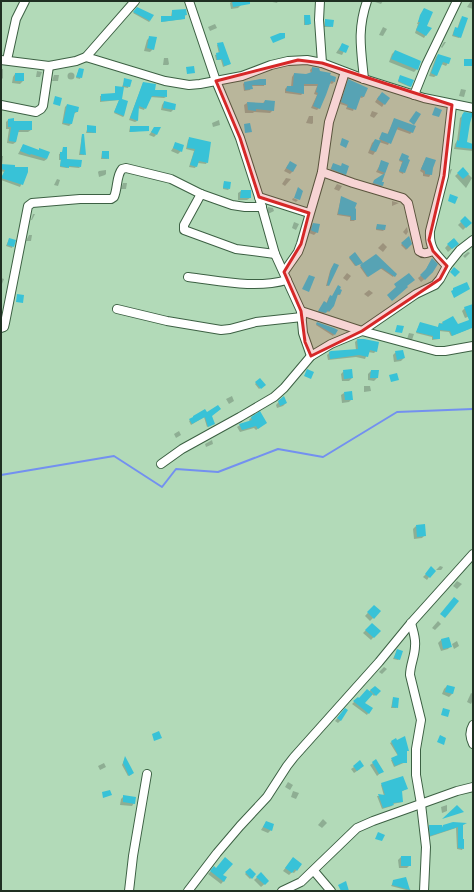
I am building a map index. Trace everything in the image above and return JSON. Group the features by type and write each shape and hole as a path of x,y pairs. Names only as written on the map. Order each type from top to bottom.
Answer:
{"street":[{"path":"25,1 16,19 4,60 50,66 76,61 86,57 135,1"},
{"path":"189,1 216,81 240,138 275,254 302,314 304,338 310,356"},
{"path":"320,1 319,20 322,63"},
{"path":"364,79 360,37 361,21 367,1"},
{"path":"414,95 426,65 458,1"},
{"path":"86,57 164,81 200,84 242,76 271,65 288,61 307,60 322,63 364,79 424,98 452,105 473,108"},
{"path":"1,105 36,112 41,109 43,106 50,66"},
{"path":"188,277 254,284 274,283 285,276 301,244 322,172 330,122 345,72"},
{"path":"447,266 433,251 430,240 430,231 444,176 452,105"},
{"path":"1,328 4,327 5,323 28,206 32,203 80,199 111,199 116,193 119,172 126,168 171,179 201,194 232,205 262,207"},
{"path":"322,172 403,198 408,203 419,251 422,254 433,251"},
{"path":"201,194 184,225 184,230 236,249 275,254"},
{"path":"259,197 310,213"},
{"path":"161,464 182,449 240,417 274,396 284,388 310,356 330,344 362,331 416,294 435,285 440,280 447,266 460,250 473,240"},
{"path":"117,309 167,321 221,330 302,314 436,351 445,351 473,346"},
{"path":"188,891 217,853 267,797 286,766 473,554"},
{"path":"411,623 416,647 410,675 421,720 416,749 416,775 422,804 426,847 424,891"},
{"path":"473,725 470,732 470,738 473,744"},
{"path":"129,891 133,856 147,774"},
{"path":"282,891 301,882 358,828 373,821 473,787"},
{"path":"314,871 330,891"}],"highlighted area":[{"path":"298,60 322,63 452,105 444,176 429,240 433,251 447,266 440,279 362,331 311,356 305,342 301,311 284,272 301,244 309,213 259,197 240,138 216,81"}],"building":[{"path":"232,1 250,1 250,4 233,7"},
{"path":"137,7 154,15 150,21 133,12"},
{"path":"424,8 433,12 427,26 432,28 426,36 416,30 420,22 418,22 420,15"},
{"path":"186,9 187,15 185,15 185,19 161,22 161,16 172,16 172,10"},
{"path":"304,15 310,15 311,24 305,25"},
{"path":"462,16 468,18 461,38 453,35 455,27 458,28"},
{"path":"325,19 334,20 333,27 325,26"},
{"path":"280,33 285,33 285,38 273,43 270,37"},
{"path":"149,36 157,37 154,50 147,48"},
{"path":"223,42 231,64 224,66 222,59 217,60 216,53 220,52 217,43"},
{"path":"342,43 349,46 346,53 339,50"},
{"path":"395,50 421,61 418,70 391,59"},
{"path":"438,54 451,58 449,64 443,62 437,76 431,73"},
{"path":"464,59 472,59 472,66 464,66"},
{"path":"194,66 195,73 187,74 186,67"},
{"path":"312,67 319,68 320,71 331,73 330,75 336,77 335,82 331,81 320,109 313,106 318,93 316,92 318,84 304,84 304,94 286,91 287,86 293,86 294,73 306,74 312,72"},
{"path":"79,68 84,69 82,78 76,77"},
{"path":"15,73 24,73 24,81 15,81"},
{"path":"400,75 414,80 411,87 398,81"},
{"path":"124,78 132,80 130,87 123,86"},
{"path":"266,79 266,85 252,85 253,89 245,90 244,82"},
{"path":"348,79 368,88 364,97 361,96 356,110 347,107 348,105 341,102"},
{"path":"143,82 156,84 155,90 167,90 167,97 152,96 146,109 139,106 138,121 130,118"},
{"path":"115,86 124,87 122,99 128,101 124,116 114,112 119,100 101,101 101,94 115,93"},
{"path":"382,92 390,98 385,105 377,99"},
{"path":"55,96 62,98 60,106 53,104"},
{"path":"265,100 275,101 274,111 256,109 256,111 248,110 247,102 264,103"},
{"path":"164,101 176,104 175,110 163,108"},
{"path":"67,104 79,107 78,112 75,112 72,124 63,123"},
{"path":"435,107 442,110 439,117 432,115"},
{"path":"416,111 421,114 414,125 409,121"},
{"path":"464,112 473,113 467,142 473,144 473,149 456,147 457,140 459,141 462,115"},
{"path":"14,118 14,121 32,121 32,130 19,130 16,142 9,141 11,127 8,127 8,119"},
{"path":"394,118 416,126 413,133 398,127 391,144 379,139 382,132 388,134"},
{"path":"250,123 252,132 245,133 244,124"},
{"path":"87,125 96,126 96,133 87,132"},
{"path":"130,126 149,126 149,131 130,132"},
{"path":"154,127 161,127 157,135 151,132"},
{"path":"82,134 84,134 86,155 80,154"},
{"path":"189,137 211,142 208,163 199,161 197,167 190,165 195,149 187,148"},
{"path":"342,138 349,141 346,148 340,145"},
{"path":"375,139 381,141 376,152 370,150"},
{"path":"175,142 184,145 182,152 173,148"},
{"path":"23,144 39,150 39,148 50,152 47,159 20,151"},
{"path":"63,147 67,147 67,159 82,160 81,167 69,166 69,168 60,166 60,152 62,152"},
{"path":"102,151 109,151 109,159 102,158"},
{"path":"402,153 409,156 408,159 410,160 405,173 399,171 403,161 399,160"},
{"path":"426,157 436,160 432,175 425,174 425,171 421,169"},
{"path":"381,160 389,163 382,182 384,182 383,186 373,183 374,180 385,173 378,170"},
{"path":"290,161 297,165 293,172 286,168"},
{"path":"333,163 341,166 342,163 349,166 346,175 331,169"},
{"path":"1,164 15,165 15,167 28,167 28,172 23,185 1,178 5,170 1,169"},
{"path":"463,167 469,174 463,179 457,173"},
{"path":"224,181 231,182 230,189 223,188"},
{"path":"298,187 303,191 300,200 294,198"},
{"path":"241,190 251,190 251,198 240,198"},
{"path":"450,194 458,197 455,204 448,201"},
{"path":"341,196 357,203 355,208 356,220 351,220 351,216 338,214"},
{"path":"465,216 472,223 466,228 460,221"},
{"path":"313,223 320,224 318,233 311,230"},
{"path":"377,224 386,225 385,230 376,229"},
{"path":"409,236 412,244 407,249 401,243"},
{"path":"9,238 16,240 14,247 7,245"},
{"path":"454,238 459,244 452,249 447,244"},
{"path":"355,252 363,263 356,266 349,257"},
{"path":"376,254 397,274 395,277 382,268 368,277 360,265"},
{"path":"432,258 438,264 425,280 420,275 426,269"},
{"path":"334,263 339,265 329,286 327,285"},
{"path":"454,267 460,272 455,277 450,272"},
{"path":"409,273 415,280 392,301 387,295 396,287 394,284"},
{"path":"309,275 315,277 309,292 302,289"},
{"path":"467,282 470,289 454,298 451,291 453,288"},
{"path":"338,285 342,290 340,295 338,294 334,306 329,312 328,310 326,313 318,311 324,301 327,303 330,295 332,296"},
{"path":"17,294 24,295 23,303 16,302"},
{"path":"473,304 473,329 472,328 452,336 450,331 440,330 440,339 433,339 433,336 416,332 420,322 438,327 439,323 443,324 442,322 453,316 458,324 469,320 464,307"},
{"path":"317,322 338,330 335,335 316,324"},
{"path":"397,325 404,326 402,333 395,332"},
{"path":"357,339 379,342 377,352 370,350 368,357 359,355 330,359 329,352 331,351 358,349"},
{"path":"403,350 405,358 397,360 395,351"},
{"path":"307,369 314,372 311,379 304,376"},
{"path":"352,369 353,378 344,379 343,370"},
{"path":"371,370 379,370 378,378 370,378"},
{"path":"397,373 399,380 391,382 389,375"},
{"path":"260,378 266,385 261,389 255,382"},
{"path":"352,391 353,400 345,400 344,392"},
{"path":"284,396 287,403 280,406 278,401"},
{"path":"218,405 221,409 212,416 215,424 208,427 205,417 192,424 189,419 205,409 207,412"},
{"path":"260,411 267,423 258,429 256,426 242,430 239,424 252,420 251,417"},
{"path":"425,524 426,536 417,537 416,525"},
{"path":"431,566 436,571 430,578 425,574"},
{"path":"454,597 459,601 445,618 440,614"},
{"path":"374,605 381,611 374,619 367,612"},
{"path":"372,623 381,631 374,638 365,630"},
{"path":"449,637 452,647 443,649 441,639"},
{"path":"397,649 403,651 400,660 394,658"},
{"path":"447,685 455,687 453,694 445,692"},
{"path":"375,686 381,691 376,696 370,690"},
{"path":"367,689 373,694 365,703 373,708 369,714 353,701 358,697 359,698"},
{"path":"393,697 399,698 398,708 392,707"},
{"path":"345,708 348,710 341,721 337,718"},
{"path":"443,708 450,710 448,717 441,715"},
{"path":"159,731 162,738 154,741 152,734"},
{"path":"440,735 446,738 444,745 437,742"},
{"path":"405,736 409,751 407,751 407,763 402,763 395,766 391,758 398,755 391,741"},
{"path":"125,756 134,773 129,776 123,763"},
{"path":"376,759 384,772 379,774 372,762"},
{"path":"360,760 364,766 357,771 353,766"},
{"path":"403,776 408,789 402,791 403,802 393,803 394,805 383,808 378,794 385,795 381,783"},
{"path":"110,790 112,795 103,798 102,792"},
{"path":"123,795 136,797 135,804 123,802"},
{"path":"457,805 464,812 442,819"},
{"path":"266,821 274,824 272,831 263,827"},
{"path":"453,822 467,823 463,825 464,849 458,848 458,827 430,836 429,825 442,825 443,828 443,825"},
{"path":"378,832 385,835 382,841 375,839"},
{"path":"401,856 411,856 411,866 401,866"},
{"path":"225,857 233,864 223,875 227,877 224,882 210,871 214,866 216,868"},
{"path":"293,857 302,864 297,871 295,869 292,873 285,868"},
{"path":"250,868 256,874 252,879 245,872"},
{"path":"261,872 269,881 265,885 256,877"},
{"path":"406,877 410,890 392,885 393,880"},
{"path":"346,881 349,891 341,891 338,885"}],"waterway":[{"path":"1,475 114,456 162,487 176,469 218,472 278,449 323,457 397,412 473,409"}]}
